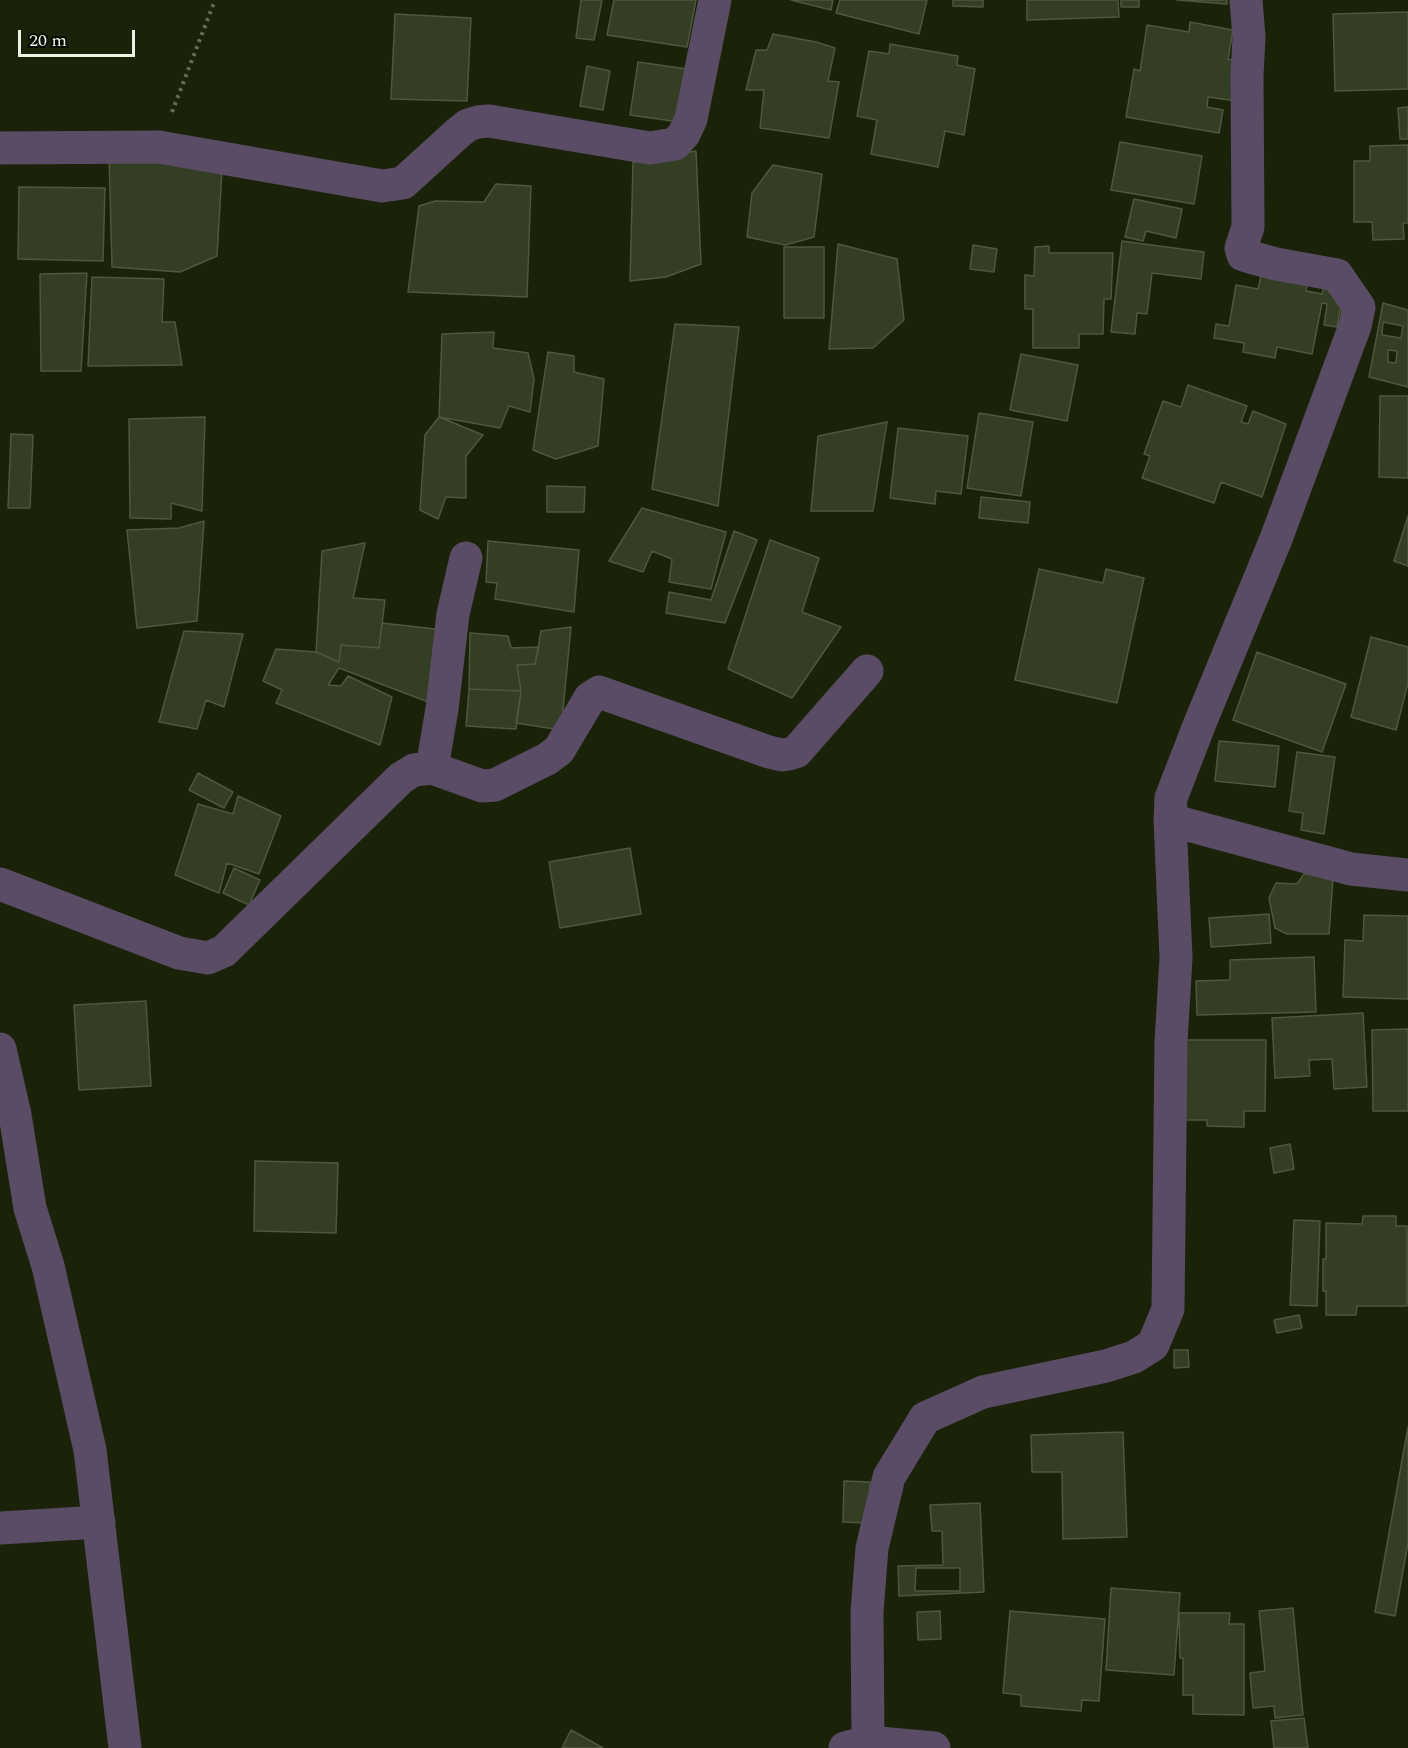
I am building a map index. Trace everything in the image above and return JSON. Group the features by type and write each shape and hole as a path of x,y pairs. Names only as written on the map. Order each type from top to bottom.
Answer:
{"street":[{"path":"0,148 159,147 382,186 403,183 459,132 468,125 478,122 489,121 650,148 675,144 684,134 691,119 715,0"},
{"path":"934,1748 857,1745 872,1548 889,1477 925,1418 983,1392 1106,1366 1134,1357 1153,1345 1168,1309 1172,1042 1176,958 1171,798 1276,539 1355,326 1359,306 1337,274 1250,257 1244,255 1241,248 1248,227 1249,37 1246,0"},
{"path":"432,768 444,701 453,615 466,558"},
{"path":"0,884 178,953 208,958 224,951 401,778 414,770 432,768 482,786 495,785 547,759 558,750 590,698 599,692 769,752 789,754 796,752 867,671"},
{"path":"1170,820 1351,869 1408,875"},
{"path":"0,1049 15,1115 30,1208 48,1266 84,1416 99,1522 125,1748"},
{"path":"0,1528 99,1522"}],"path":[{"path":"159,147 215,0"}],"building":[{"path":"581,0 602,0 594,40 576,38"},
{"path":"614,0 696,0 687,47 607,35"},
{"path":"791,0 833,0 831,10"},
{"path":"840,0 927,0 919,34 836,13"},
{"path":"953,0 983,0 983,7 953,6"},
{"path":"1027,0 1118,0 1119,17 1027,20"},
{"path":"1121,0 1139,0 1139,7 1121,7"},
{"path":"1177,0 1227,0 1227,4"},
{"path":"1408,12 1408,89 1335,91 1333,14"},
{"path":"395,14 471,18 467,101 391,99"},
{"path":"1190,22 1233,30 1228,59 1242,62 1236,101 1208,97 1207,107 1223,110 1219,133 1126,117 1134,69 1140,71 1147,25 1189,32"},
{"path":"773,34 835,48 828,81 839,82 829,138 760,128 764,90 746,90 756,50 767,50"},
{"path":"890,44 958,56 957,65 975,69 964,135 945,131 938,167 871,154 877,120 857,116 869,51 889,54"},
{"path":"638,62 687,69 679,122 630,115"},
{"path":"587,66 610,71 603,110 580,106"},
{"path":"1408,107 1408,139 1400,139 1398,108"},
{"path":"1120,142 1202,156 1194,204 1111,190"},
{"path":"1408,145 1408,223 1403,223 1404,239 1373,240 1372,222 1354,222 1354,161 1370,161 1370,146"},
{"path":"696,151 701,264 666,277 630,281 633,162"},
{"path":"109,156 222,170 217,256 180,272 112,267"},
{"path":"773,165 822,174 814,237 785,245 747,237 752,193"},
{"path":"496,184 531,186 527,297 408,292 419,206 435,201 484,202"},
{"path":"19,187 105,188 103,261 18,259"},
{"path":"1134,199 1182,209 1176,238 1146,231 1143,241 1125,237"},
{"path":"1122,241 1204,252 1201,279 1152,273 1147,314 1137,313 1135,334 1111,332"},
{"path":"838,244 897,259 904,320 873,348 829,349"},
{"path":"973,245 997,249 994,272 970,269"},
{"path":"1049,246 1049,253 1113,253 1111,299 1104,299 1103,334 1079,334 1079,348 1033,348 1033,309 1025,309 1025,275 1034,276 1035,247"},
{"path":"784,247 824,247 824,318 784,318"},
{"path":"87,273 81,371 41,371 40,274"},
{"path":"1261,276 1307,285 1306,291 1322,294 1324,286 1344,290 1337,327 1324,325 1327,304 1322,303 1312,354 1277,347 1275,358 1243,352 1244,343 1214,338 1216,324 1229,326 1236,285 1258,289"},
{"path":"92,277 164,279 162,322 175,322 182,365 88,366"},
{"path":"1383,303 1408,310 1408,387 1369,377","holes":["1383,322 1403,326 1401,338 1382,335","1388,350 1397,351 1396,363 1388,362"]},
{"path":"675,324 739,327 718,506 652,489"},
{"path":"494,332 493,348 528,353 534,379 530,412 509,406 500,428 439,417 442,334"},
{"path":"548,352 574,356 574,372 604,379 598,446 556,459 533,450"},
{"path":"1021,354 1078,365 1067,421 1010,410"},
{"path":"1188,385 1247,406 1241,422 1248,424 1253,411 1286,424 1262,497 1221,482 1214,503 1142,478 1150,456 1144,454 1163,401 1181,407"},
{"path":"1380,396 1408,396 1408,478 1379,477"},
{"path":"979,413 1033,422 1021,496 967,488"},
{"path":"205,417 202,511 171,503 171,519 130,518 129,419"},
{"path":"439,417 483,435 466,456 466,498 446,497 438,519 420,510 425,435"},
{"path":"887,422 873,511 811,511 818,436"},
{"path":"898,428 968,436 961,494 936,491 935,504 890,498"},
{"path":"11,434 33,435 30,508 8,508"},
{"path":"547,486 585,487 584,512 547,512"},
{"path":"981,497 1030,502 1028,523 979,518"},
{"path":"642,508 726,532 711,589 669,582 672,559 652,551 643,572 609,561"},
{"path":"1408,516 1408,566 1394,561"},
{"path":"204,521 197,621 137,628 127,530 179,528"},
{"path":"734,531 757,540 725,623 666,613 669,592 711,600"},
{"path":"770,540 819,558 802,612 841,627 792,698 728,669"},
{"path":"488,541 579,550 574,612 495,599 497,583 486,582"},
{"path":"365,543 353,598 385,600 379,648 341,645 339,662 316,652 322,551"},
{"path":"1039,569 1103,583 1106,569 1144,578 1117,703 1015,680"},
{"path":"382,623 444,630 431,703 339,668 328,685 341,686 348,676 392,697 380,745 276,703 282,690 263,681 276,649 316,652 339,662 341,645 379,648"},
{"path":"571,627 561,730 516,723 521,691 517,665 535,664 541,631"},
{"path":"184,631 243,634 224,707 206,700 197,729 159,722"},
{"path":"470,633 508,636 511,648 539,647 535,664 517,665 521,691 469,689"},
{"path":"1371,637 1408,647 1408,683 1396,730 1351,717"},
{"path":"1257,652 1346,684 1322,752 1233,720"},
{"path":"469,689 521,691 516,729 466,726"},
{"path":"1219,741 1279,746 1275,787 1215,781"},
{"path":"1297,752 1335,757 1324,834 1301,830 1303,813 1289,811"},
{"path":"198,773 233,792 224,808 189,790"},
{"path":"238,796 281,816 259,874 227,863 219,893 175,875 198,804 233,814"},
{"path":"630,848 641,914 560,928 549,862"},
{"path":"234,868 260,880 249,905 223,893"},
{"path":"1304,874 1333,877 1329,934 1287,934 1275,928 1269,898 1276,883 1297,884"},
{"path":"1269,914 1271,943 1211,947 1209,918"},
{"path":"1364,915 1408,916 1408,999 1343,997 1345,940 1363,941"},
{"path":"1314,957 1316,1012 1197,1015 1196,981 1230,980 1230,960"},
{"path":"146,1001 151,1086 79,1090 74,1005"},
{"path":"1363,1013 1367,1087 1334,1089 1332,1059 1309,1060 1310,1076 1275,1078 1272,1018"},
{"path":"1408,1029 1408,1111 1373,1111 1372,1030"},
{"path":"1186,1040 1266,1040 1265,1111 1244,1111 1244,1127 1207,1126 1207,1120 1185,1120"},
{"path":"1290,1144 1294,1169 1274,1173 1270,1148"},
{"path":"255,1161 338,1163 336,1233 254,1231"},
{"path":"1363,1216 1396,1216 1396,1226 1407,1226 1407,1306 1357,1306 1356,1315 1326,1315 1323,1259 1326,1259 1326,1223 1362,1224"},
{"path":"1294,1220 1320,1221 1317,1306 1290,1305"},
{"path":"1299,1315 1302,1328 1277,1333 1274,1320"},
{"path":"1174,1350 1188,1350 1189,1367 1174,1368"},
{"path":"1408,1427 1408,1543 1395,1616 1375,1612"},
{"path":"1123,1432 1127,1537 1063,1539 1062,1472 1032,1472 1031,1435"},
{"path":"844,1481 870,1482 869,1523 843,1522"},
{"path":"980,1503 984,1592 899,1596 898,1566 943,1565 942,1531 932,1531 930,1505"},
{"path":"916,1568 960,1568 960,1591 915,1591"},
{"path":"1111,1588 1180,1593 1174,1675 1106,1670"},
{"path":"1293,1608 1303,1715 1275,1718 1274,1706 1253,1708 1250,1673 1265,1671 1259,1611"},
{"path":"940,1611 941,1639 918,1640 917,1612"},
{"path":"1010,1611 1105,1619 1099,1701 1082,1700 1081,1711 1021,1706 1021,1695 1003,1693"},
{"path":"1179,1613 1230,1613 1229,1624 1244,1624 1244,1715 1193,1714 1193,1695 1183,1695 1183,1658 1180,1658"},
{"path":"1304,1718 1308,1748 1274,1748 1271,1721"},
{"path":"571,1730 603,1748 562,1748"}]}
